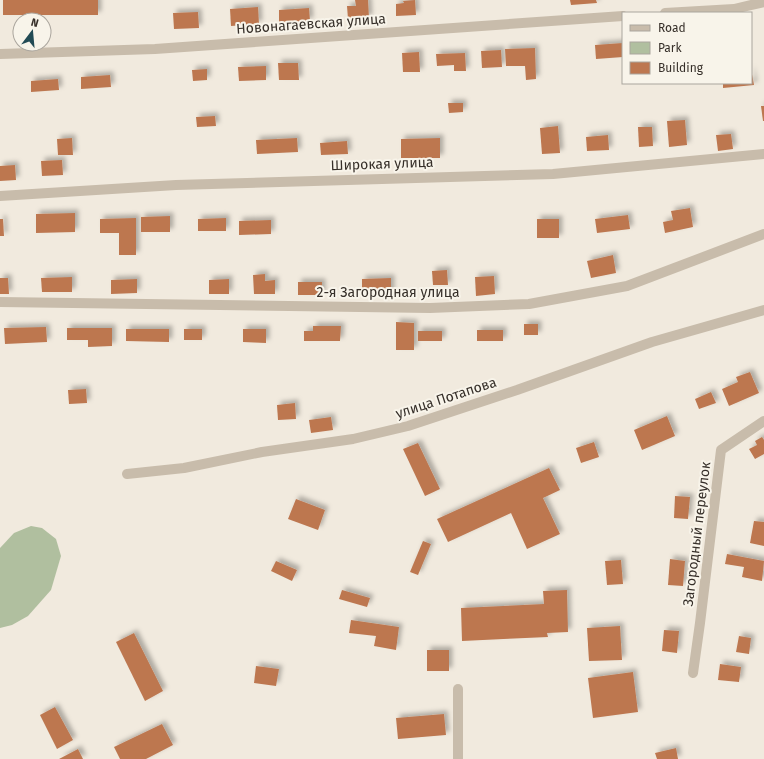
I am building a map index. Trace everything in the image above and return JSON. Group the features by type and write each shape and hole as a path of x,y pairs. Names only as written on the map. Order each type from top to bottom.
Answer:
{"street":[{"path":"680,12 741,8 764,2"},
{"name":"Новонагаевская улица","path":"0,54 155,49 622,16"},
{"name":"Широкая улица","path":"0,196 176,185 553,174 764,154"},
{"name":"2-я Загородная улица","path":"0,302 430,308 528,304 627,286 764,234"},
{"name":"улица Потапова","path":"127,474 184,468 262,452 353,439 408,426 517,390 652,342 764,310"},
{"name":"Загородный переулок","path":"692,673 700,623 721,450 764,421"},
{"path":"458,689 458,759"}],"green space":[{"path":"31,526 42,528 56,539 61,556 51,590 28,616 12,625 0,628 0,548 14,533"}],"building":[{"path":"3,0 98,0 98,15 52,15 52,12 12,12 12,15 3,15"},
{"path":"355,0 368,0 369,18 348,19 347,6 356,6"},
{"path":"415,0 416,15 396,16 396,4 404,3 403,1"},
{"path":"570,0 596,0 597,3 571,5"},
{"path":"258,7 259,24 231,26 230,9"},
{"path":"309,8 310,21 279,23 279,10"},
{"path":"198,12 199,28 174,29 173,13"},
{"path":"622,43 622,57 596,59 595,45"},
{"path":"535,48 536,79 526,80 525,66 506,66 505,49"},
{"path":"501,50 502,67 482,68 481,51"},
{"path":"419,52 420,72 403,72 402,53"},
{"path":"465,53 466,71 454,71 454,65 437,66 436,54"},
{"path":"278,63 298,63 299,80 279,80"},
{"path":"266,66 266,80 239,81 238,67"},
{"path":"207,69 207,80 193,81 192,70"},
{"path":"752,74 754,85 723,88 723,84 752,84"},
{"path":"110,75 111,87 81,89 81,77"},
{"path":"58,79 59,90 31,92 31,81"},
{"path":"448,103 463,103 463,112 449,113"},
{"path":"761,106 764,106 764,121 763,121"},
{"path":"215,116 216,126 197,127 196,117"},
{"path":"685,120 687,145 669,147 667,121"},
{"path":"558,126 560,153 542,154 540,128"},
{"path":"638,127 652,127 653,146 639,147"},
{"path":"731,134 733,149 718,151 716,135"},
{"path":"608,135 609,150 587,151 586,137"},
{"path":"72,138 73,155 58,155 57,139"},
{"path":"297,138 298,152 257,154 256,140"},
{"path":"440,138 440,158 401,158 401,139"},
{"path":"347,141 348,154 321,155 320,143"},
{"path":"62,160 63,175 42,176 41,161"},
{"path":"15,165 16,180 0,181 0,166"},
{"path":"690,208 693,227 665,233 663,222 673,220 671,211"},
{"path":"75,213 75,232 36,233 36,214"},
{"path":"628,215 630,229 597,233 595,219"},
{"path":"170,216 170,232 141,232 141,217"},
{"path":"136,218 136,255 119,255 119,233 100,233 100,219"},
{"path":"226,218 226,231 198,231 198,219"},
{"path":"0,219 3,219 4,236 0,236"},
{"path":"537,219 559,219 559,238 537,238"},
{"path":"271,220 271,234 239,235 239,221"},
{"path":"613,255 616,273 591,278 587,261"},
{"path":"447,270 448,285 433,285 432,271"},
{"path":"265,274 265,281 275,280 275,294 254,294 253,275"},
{"path":"494,276 495,294 476,296 475,277"},
{"path":"72,277 72,292 42,292 41,278"},
{"path":"0,278 8,278 9,294 0,294"},
{"path":"391,278 391,295 362,296 362,279"},
{"path":"137,279 137,293 111,294 111,280"},
{"path":"229,279 229,294 209,294 209,280"},
{"path":"298,282 322,282 322,295 298,295"},
{"path":"396,322 414,323 414,350 396,350"},
{"path":"524,324 538,324 538,335 524,335"},
{"path":"313,326 341,326 340,341 304,341 304,331 313,331"},
{"path":"46,327 47,342 5,344 4,328"},
{"path":"67,328 112,328 112,346 88,347 88,340 67,340"},
{"path":"126,329 169,329 169,342 126,341"},
{"path":"184,329 202,329 202,340 184,340"},
{"path":"243,329 266,329 266,343 243,342"},
{"path":"477,330 503,330 503,341 477,341"},
{"path":"418,331 442,331 442,341 418,341"},
{"path":"750,372 759,393 729,406 722,389 738,382 736,377"},
{"path":"86,389 87,403 69,404 68,390"},
{"path":"711,392 716,403 699,409 695,399"},
{"path":"295,403 296,419 278,420 277,405"},
{"path":"667,416 675,436 642,450 634,430"},
{"path":"331,417 333,430 311,433 309,420"},
{"path":"762,437 764,440 764,454 755,459 749,449 757,445 755,441"},
{"path":"594,442 599,457 581,463 576,448"},
{"path":"418,443 440,489 425,496 403,449"},
{"path":"549,468 560,490 543,498 560,534 527,549 511,513 448,542 437,519"},
{"path":"675,496 690,497 688,519 674,518"},
{"path":"296,499 325,510 318,530 288,519"},
{"path":"754,521 764,522 764,546 750,543"},
{"path":"423,541 431,544 418,575 410,572"},
{"path":"727,554 764,561 762,581 742,577 744,567 725,564"},
{"path":"670,559 685,561 683,586 668,585"},
{"path":"621,560 623,584 607,585 605,561"},
{"path":"276,561 297,570 292,581 271,571"},
{"path":"342,590 370,598 367,607 339,599"},
{"path":"567,590 568,632 547,633 548,637 462,641 461,608 544,604 543,591"},
{"path":"351,620 399,627 396,650 374,646 376,636 349,633"},
{"path":"620,626 622,660 589,661 587,628"},
{"path":"664,630 679,631 677,653 662,651"},
{"path":"134,633 163,691 145,701 116,642"},
{"path":"739,636 751,638 749,654 736,652"},
{"path":"427,650 449,650 449,671 427,671"},
{"path":"720,664 741,667 739,682 718,680"},
{"path":"256,666 279,669 276,686 254,683"},
{"path":"633,672 638,712 593,718 588,678"},
{"path":"55,707 73,740 57,749 40,715"},
{"path":"444,714 446,735 398,739 396,718"},
{"path":"162,724 173,745 146,759 120,759 114,747"},
{"path":"676,748 678,759 657,759 655,753"},
{"path":"78,749 83,759 59,759"}]}
